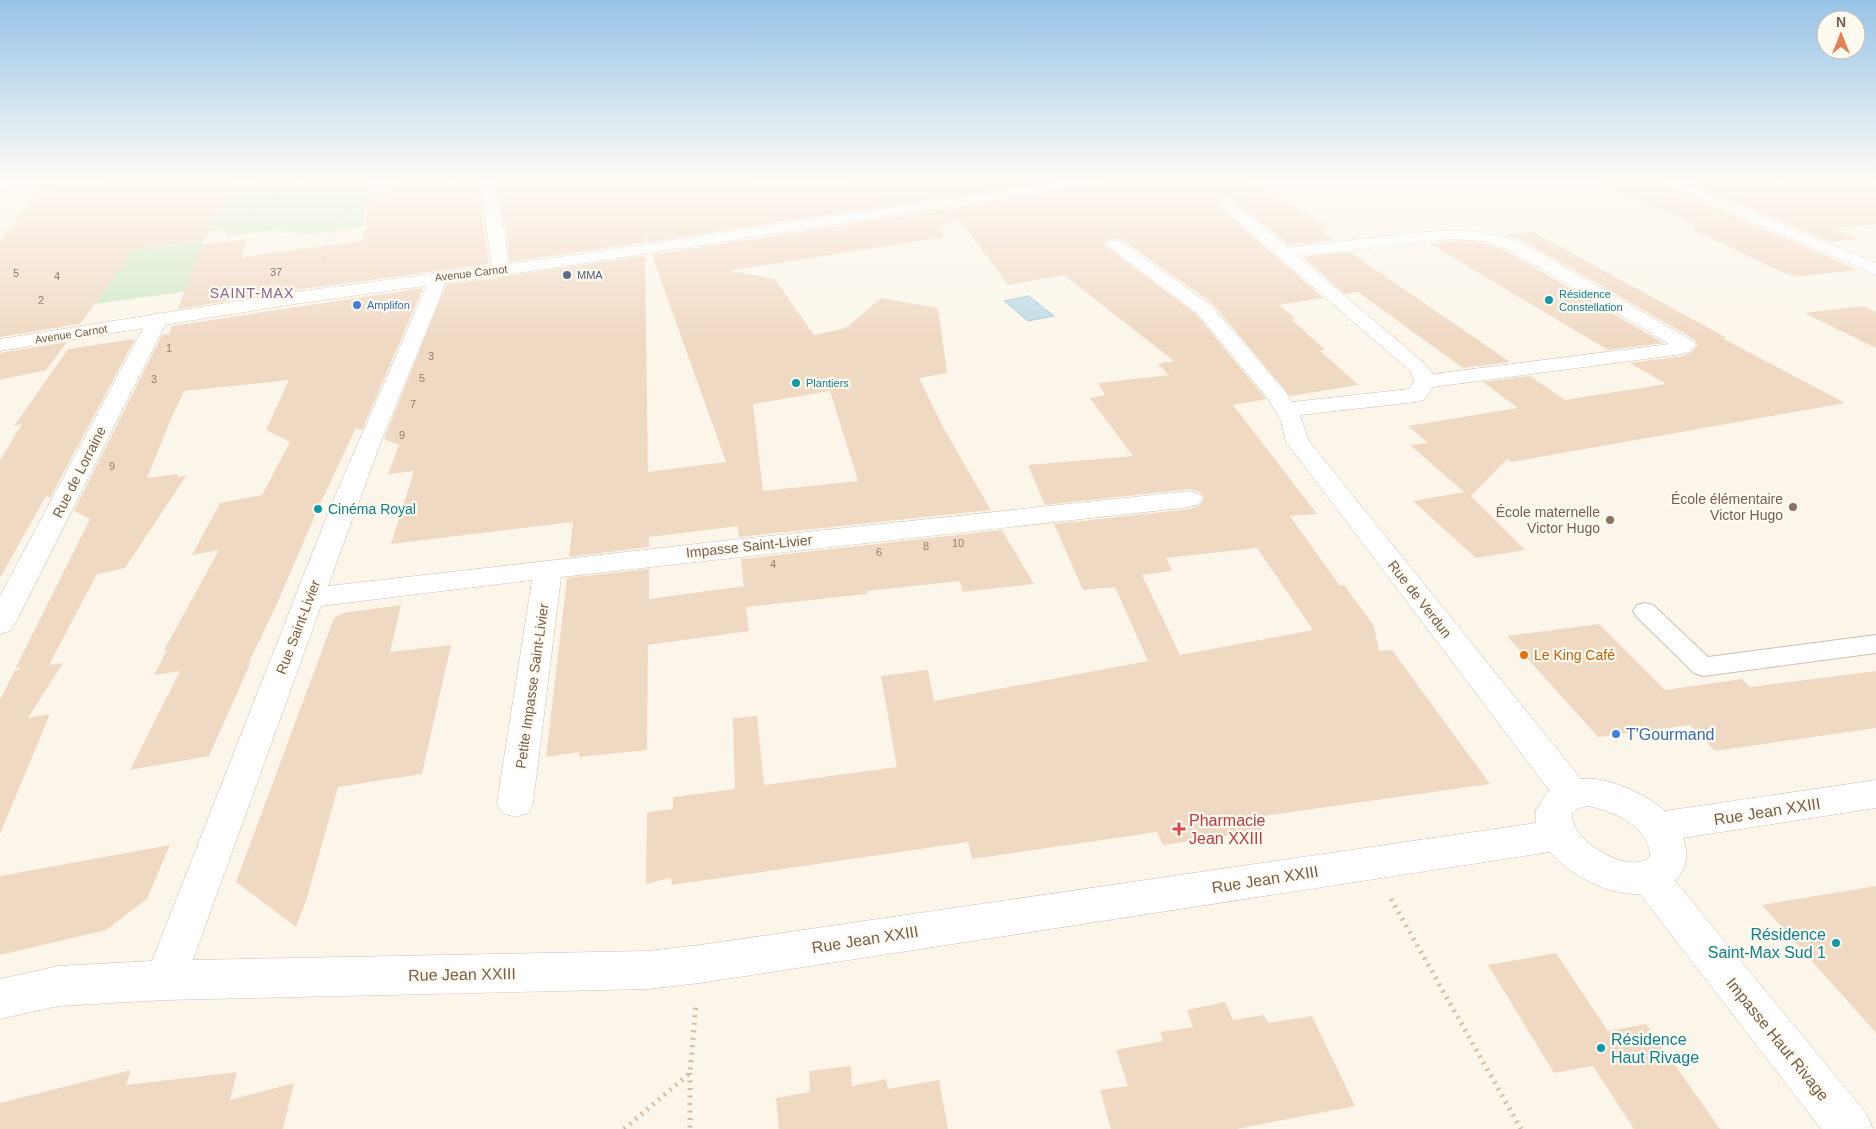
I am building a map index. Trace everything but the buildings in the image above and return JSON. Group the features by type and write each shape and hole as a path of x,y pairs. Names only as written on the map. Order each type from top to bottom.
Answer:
{"street":[{"path":"496,234 500,270"},
{"name":"Avenue Carnot","path":"0,345 741,234"},
{"path":"1260,234 1417,367 1426,377 1426,381"},
{"path":"1282,253 1451,234 1490,236 1513,245 1686,345 1683,348 1426,381 1416,395 1282,403"},
{"path":"1795,234 1876,270"},
{"name":"Rue de Verdun","path":"1114,245 1204,308 1282,403 1292,421 1298,442 1572,794"},
{"name":"Rue Saint-Livier","path":"165,980 370,440 430,301 438,278"},
{"name":"Rue de Lorraine","path":"0,624 158,320"},
{"name":"Impasse Saint-Livier","path":"309,598 548,569 1190,499"},
{"name":"Petite Impasse Saint-Livier","path":"515,803 548,569"},
{"path":"1588,792 1606,795 1625,802 1643,814 1657,827 1666,840 1670,853 1668,864 1661,872 1650,878 1634,878 1600,869 1584,860 1570,848 1560,836 1554,822 1554,809 1560,799 1572,794 1588,792"},
{"name":"Rue Jean XXIII","path":"1657,827 1876,794"},
{"name":"Rue Jean XXIII","path":"0,999 58,986 165,980 647,970 700,964 1560,836"},
{"name":"Impasse Haut Rivage","path":"1650,878 1850,1129"}],"lane":[{"path":"1645,611 1703,667 1876,644"}],"path":[{"path":"221,234 220,237 246,234"},
{"path":"302,234 332,236"},
{"path":"324,263 325,246 335,234"},
{"path":"1370,864 1521,1129"},
{"path":"690,1129 690,1074 700,964"},
{"path":"624,1129 690,1074"}],"green space":[{"path":"203,241 184,292 95,304 133,250"}],"water":[{"path":"1029,296 1054,316 1028,321 1004,301"}],"place":[{"name":"MMA","path":"567,275"},
{"name":"Résidence Constellation","path":"1549,300"},
{"name":"Amplifon","path":"357,305"},
{"name":"Plantiers","path":"796,383"},
{"name":"École élémentaire Victor Hugo","path":"1793,507"},
{"name":"Cinéma Royal","path":"318,509"},
{"name":"École maternelle Victor Hugo","path":"1610,520"},
{"name":"Le King Café","path":"1524,655"},
{"name":"T'Gourmand","path":"1616,734"},
{"name":"Pharmacie Jean XXIII","path":"1179,829"},
{"name":"Résidence Saint-Max Sud 1","path":"1836,943"},
{"name":"Résidence Haut Rivage","path":"1601,1048"}],"district":[{"name":"SAINT-MAX","path":"252,293"}]}
